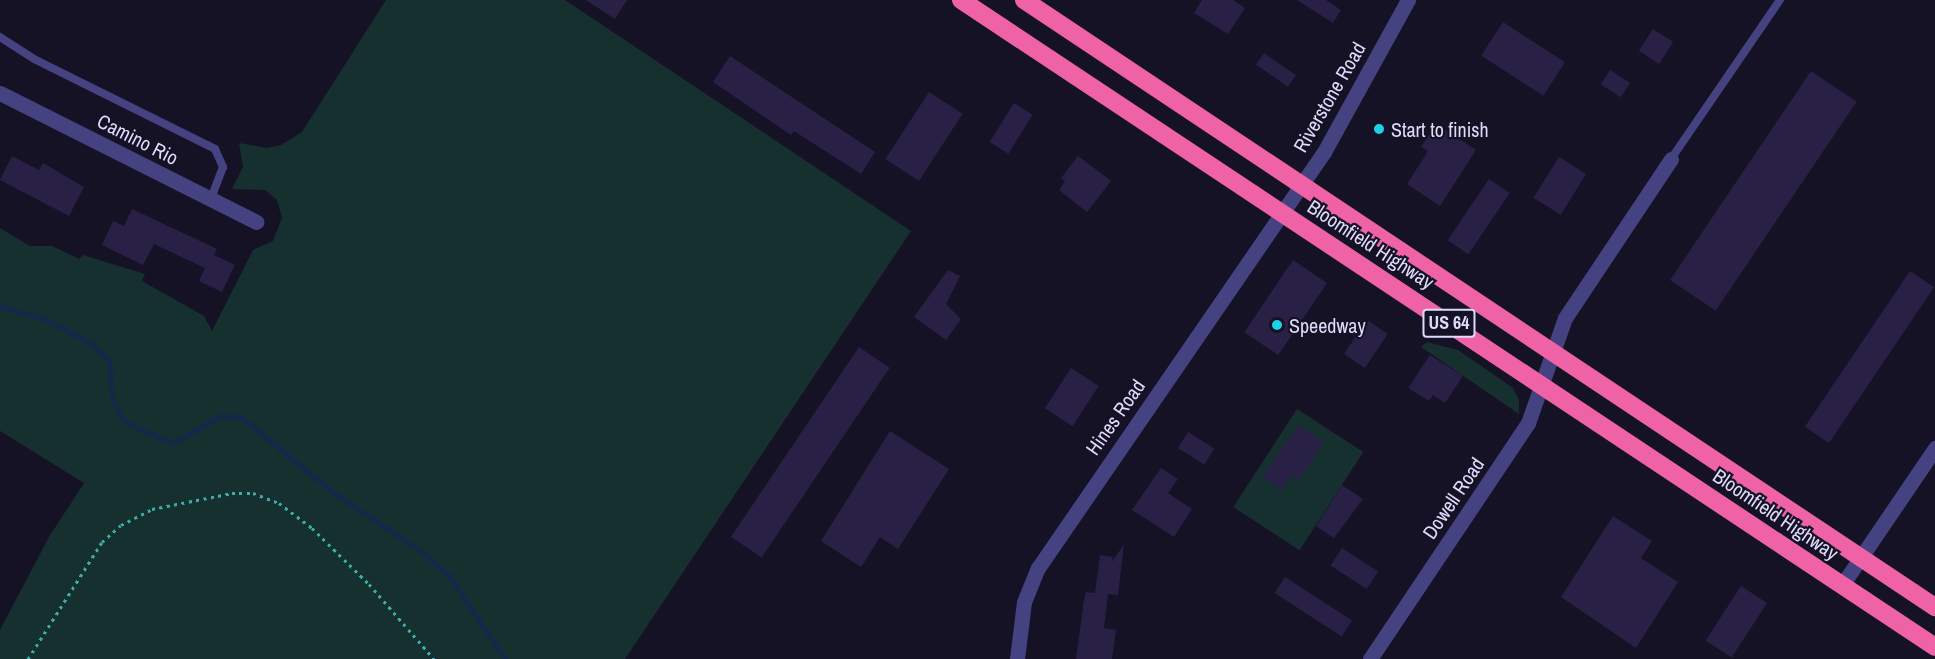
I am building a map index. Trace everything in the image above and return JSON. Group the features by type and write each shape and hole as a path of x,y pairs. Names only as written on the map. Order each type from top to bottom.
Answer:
{"highway":[{"name":"Bloomfield Highway","path":"961,0 1935,647"},
{"name":"Bloomfield Highway","path":"1023,0 1935,607"}],"street":[{"name":"Riverstone Road","path":"1280,211 1324,152 1406,1"},
{"name":"Camino Rio","path":"0,93 256,222"},
{"path":"1551,352 1565,318 1671,159"},
{"name":"Hines Road","path":"1017,659 1024,602 1038,568 1280,211"},
{"name":"Dowell Road","path":"1370,659 1528,423 1543,385 1551,352"},
{"path":"1842,585 1935,448"}],"lane":[{"path":"1671,159 1780,0"},
{"path":"0,38 34,59 215,149 224,167 211,199"}],"path":[{"path":"28,659 102,542 121,525 152,509 253,493 279,503 312,528 369,584 434,659"}],"green space":[{"path":"386,0 565,0 911,231 625,659 0,659 0,630 49,537 84,483 0,431 0,228 30,246 52,246 79,259 83,255 145,274 142,281 204,316 212,331 253,250 273,241 282,218 277,200 265,190 232,189 243,167 239,143 267,148 281,145 302,132"},
{"path":"1427,342 1458,350 1513,388 1519,400 1519,414 1421,347"},
{"path":"1297,409 1363,452 1300,550 1233,507"}],"building":[{"path":"586,0 627,0 615,19"},
{"path":"1202,0 1233,0 1245,8 1228,34 1194,13"},
{"path":"1297,0 1326,0 1341,10 1333,23"},
{"path":"1503,22 1565,62 1543,96 1481,56"},
{"path":"1653,29 1673,42 1659,64 1639,51"},
{"path":"1264,53 1296,75 1288,87 1256,64"},
{"path":"730,56 875,152 861,174 794,131 791,135 713,82"},
{"path":"1610,70 1630,83 1621,97 1601,84"},
{"path":"1811,71 1857,102 1716,311 1670,280"},
{"path":"929,92 963,114 919,181 885,159"},
{"path":"1014,103 1033,115 1008,154 990,142"},
{"path":"1436,124 1476,150 1440,206 1407,184 1428,151 1421,147"},
{"path":"12,156 39,170 43,163 84,187 69,216 0,180"},
{"path":"1078,156 1111,181 1087,212 1059,190 1065,181 1061,178"},
{"path":"1559,157 1586,174 1561,215 1534,198"},
{"path":"1489,179 1510,193 1468,254 1448,240"},
{"path":"132,209 217,249 214,255 235,265 222,292 199,281 205,268 154,244 143,265 102,245 113,221 124,226"},
{"path":"1293,260 1327,283 1278,355 1244,332"},
{"path":"948,270 960,276 946,304 961,319 946,340 914,317"},
{"path":"1910,271 1934,287 1829,443 1805,427"},
{"path":"1367,320 1388,334 1365,368 1344,354"},
{"path":"859,347 890,368 762,558 731,537"},
{"path":"1430,355 1463,376 1445,403 1433,395 1429,401 1408,388"},
{"path":"1071,368 1099,386 1073,426 1045,408"},
{"path":"1299,425 1324,443 1298,480 1292,476 1281,490 1262,476"},
{"path":"890,431 949,469 898,549 880,537 861,567 821,541"},
{"path":"1188,432 1214,448 1204,465 1178,448"},
{"path":"1161,468 1178,479 1168,493 1192,509 1174,537 1132,510"},
{"path":"1342,485 1363,499 1334,538 1316,526"},
{"path":"1613,516 1652,541 1641,558 1678,582 1636,648 1561,597"},
{"path":"1124,544 1118,595 1108,594 1104,628 1116,630 1112,659 1076,659 1084,600 1086,592 1095,593 1100,555 1113,557 1112,562"},
{"path":"1342,548 1378,571 1367,589 1331,566"},
{"path":"1285,577 1352,621 1342,637 1275,593"},
{"path":"1741,586 1767,603 1732,657 1706,641"}],"waterway":[{"path":"0,306 45,319 92,344 109,361 112,399 118,411 124,420 141,430 173,443 220,416 241,417 337,495 421,551 450,577 505,659"}],"place":[{"name":"Start to finish","path":"1379,129"},
{"name":"Speedway","path":"1277,325"}]}
